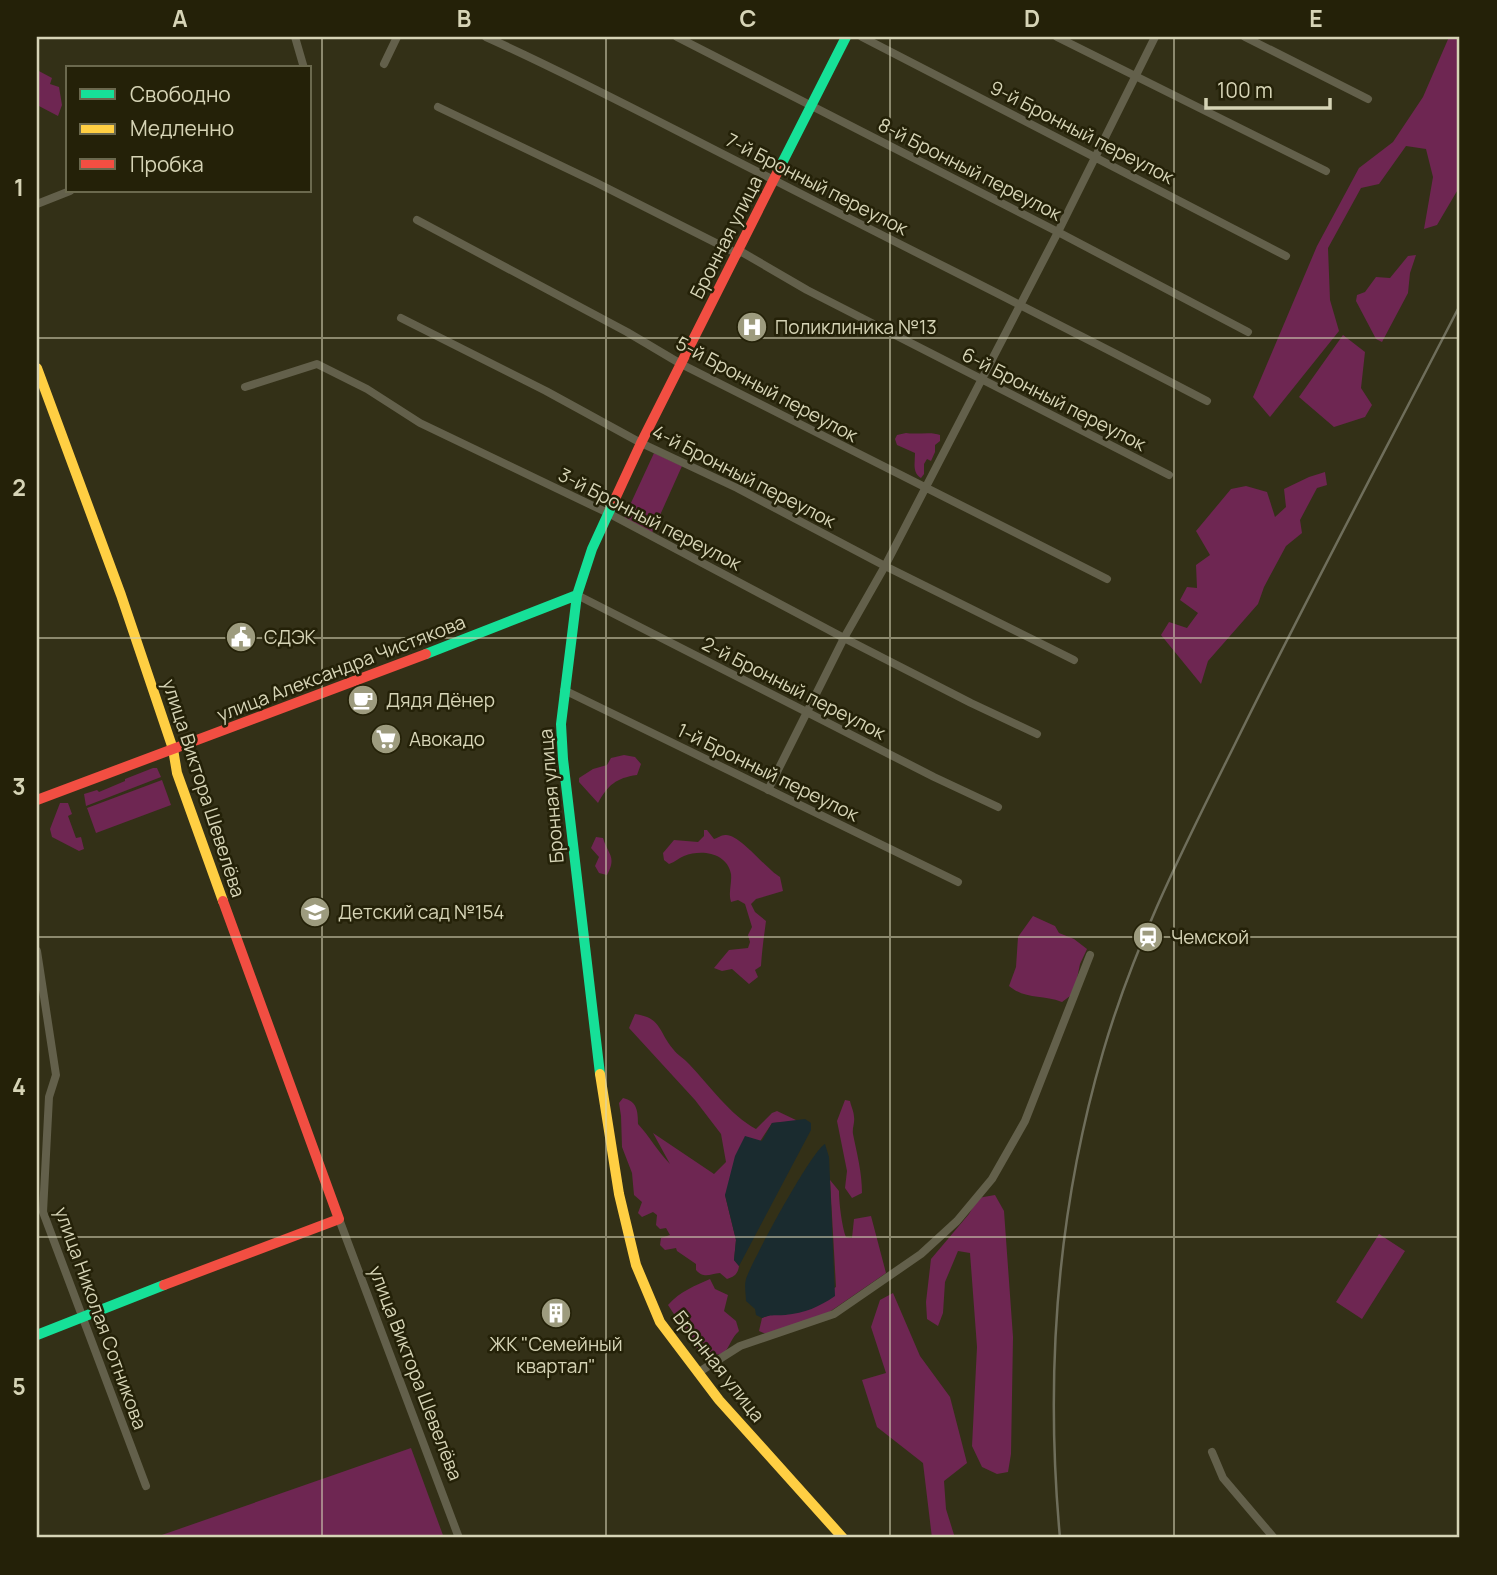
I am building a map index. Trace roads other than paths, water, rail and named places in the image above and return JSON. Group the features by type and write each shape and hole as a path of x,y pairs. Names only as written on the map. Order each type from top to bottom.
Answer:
{"street":[{"path":"295,37 303,66"},
{"path":"384,64 397,37"},
{"name":"7-й Бронный переулок","path":"486,37 567,73 1207,401"},
{"name":"8-й Бронный переулок","path":"677,37 1248,332"},
{"name":"Бронная улица","path":"843,1538 719,1400 660,1322 635,1262 620,1202 605,1113 561,724 577,594 592,549 641,443 846,37"},
{"name":"9-й Бронный переулок","path":"862,37 1286,257"},
{"path":"1057,37 1326,171"},
{"path":"768,790 844,638 885,566 1021,304 1155,37"},
{"path":"1245,37 1368,99"},
{"name":"6-й Бронный переулок","path":"438,107 739,253 980,380 1169,475"},
{"path":"37,204 67,192"},
{"name":"5-й Бронный переулок","path":"417,220 627,332 681,364 1107,579"},
{"name":"4-й Бронный переулок","path":"401,318 641,443 737,488 885,566 1074,660"},
{"name":"3-й Бронный переулок","path":"245,387 317,364 367,389 420,423 608,513 844,638 1037,734"},
{"name":"улица Виктора Шевелёва","path":"37,368 121,595 173,749 177,773 459,1538"},
{"name":"улица Александра Чистякова","path":"37,800 459,642 577,594"},
{"name":"2-й Бронный переулок","path":"577,594 998,807"},
{"name":"1-й Бронный переулок","path":"564,690 958,882"},
{"name":"улица Николая Сотникова","path":"37,951 56,1075 49,1097 43,1212 146,1486"},
{"path":"699,1372 740,1346 834,1314 922,1254 957,1221 992,1179 1025,1121 1090,955"},
{"path":"37,1335 340,1219"},
{"path":"1212,1452 1223,1478 1274,1538"}],"railway":[{"path":"1060,1538 1054,1416 1055,1354 1065,1232 1087,1112 1115,1012 1161,897 1196,822 1460,305"}],"place":[{"name":"Поликлиника №13","path":"752,327"},
{"name":"СДЭК","path":"241,637"},
{"name":"Дядя Дёнер","path":"363,700"},
{"name":"Авокадо","path":"386,739"},
{"name":"Детский сад №154","path":"315,912"},
{"name":"Чемской","path":"1148,937"},
{"name":"ЖК \"Семейный квартал\"","path":"556,1313"}]}
